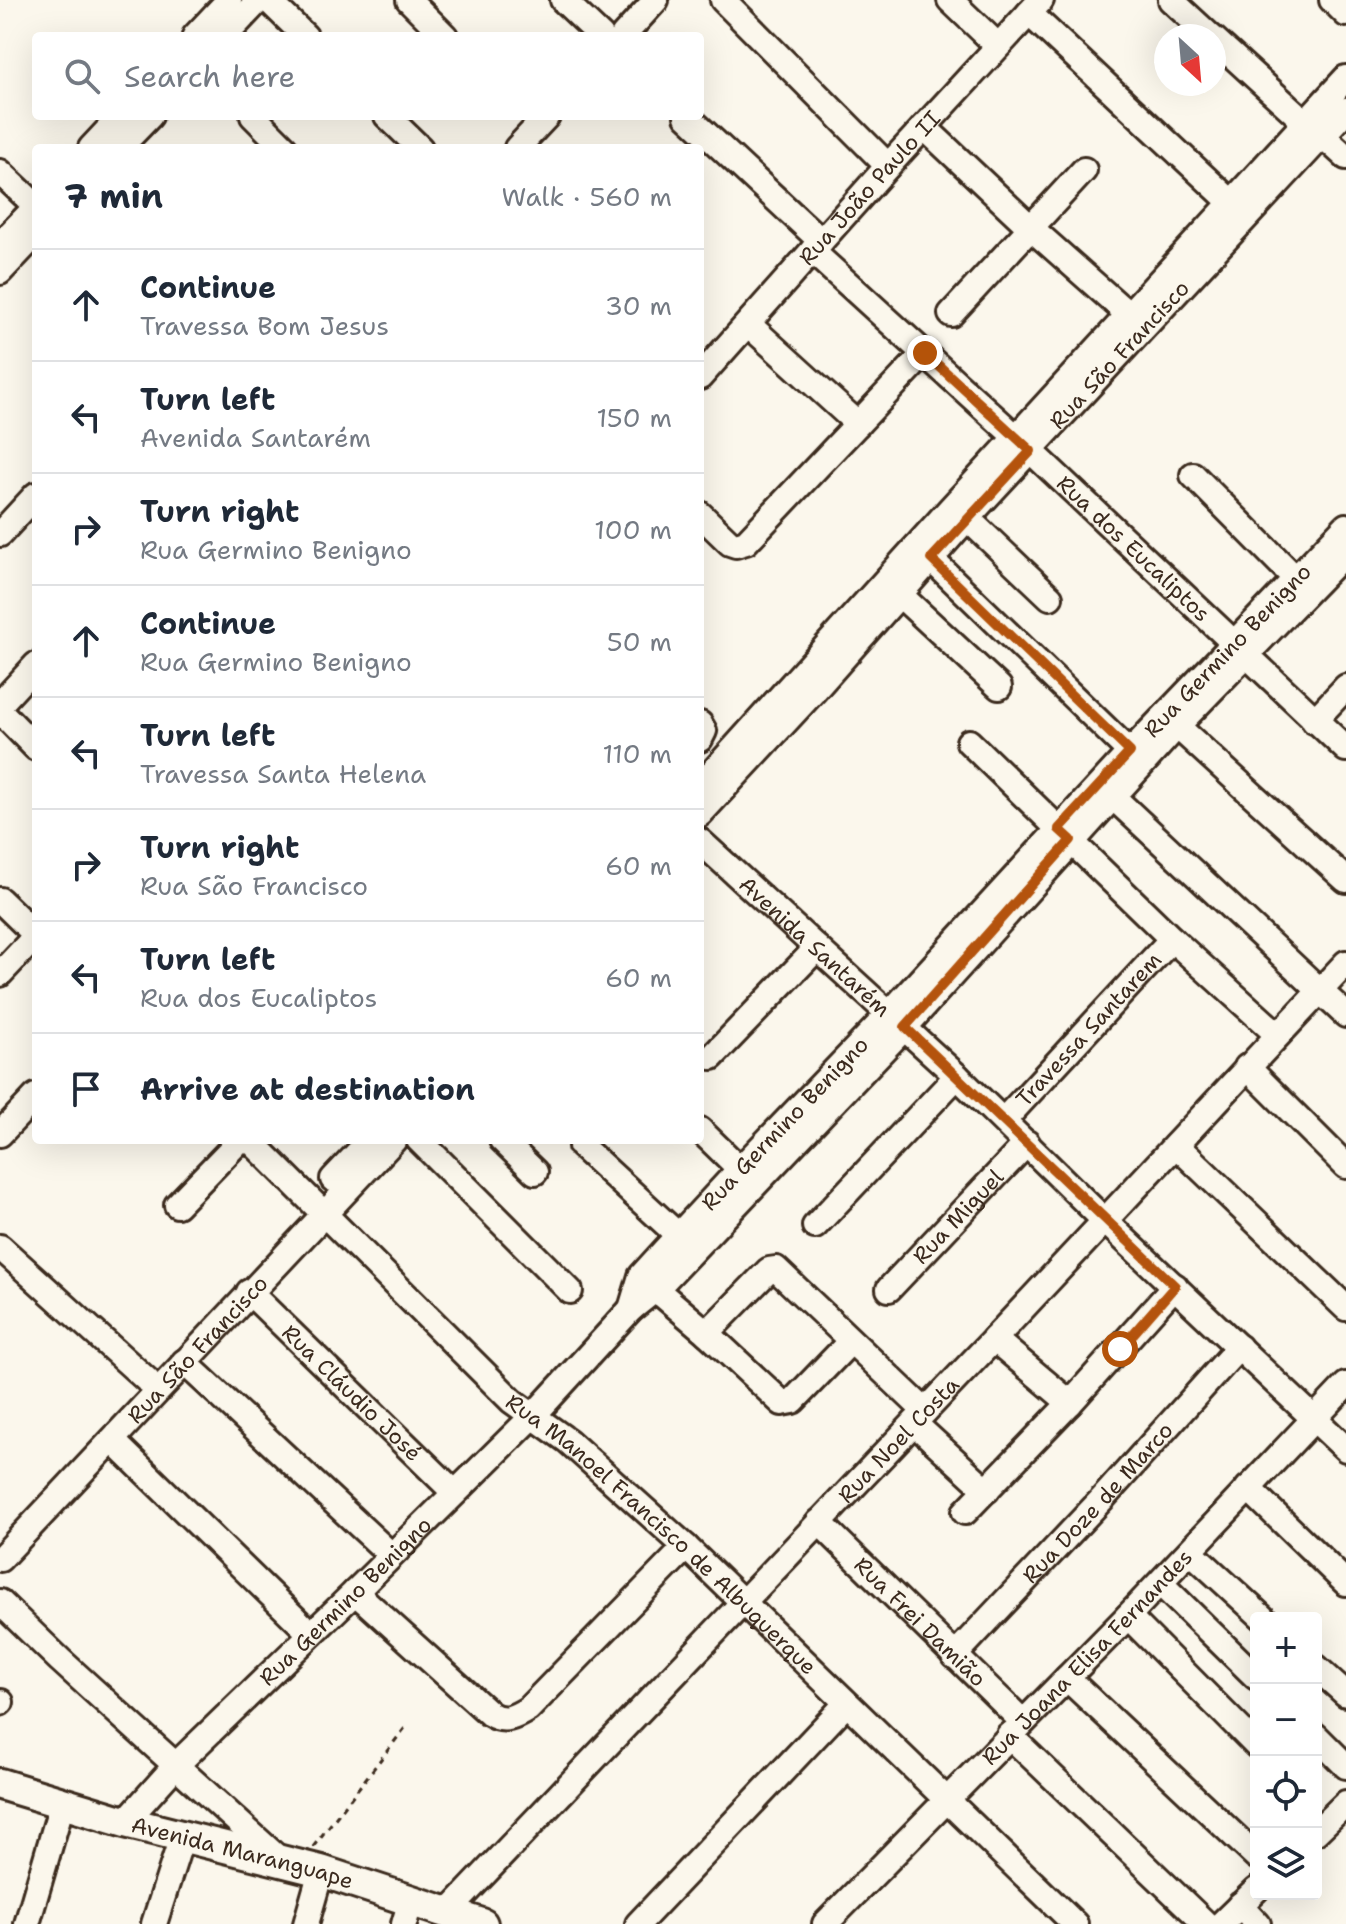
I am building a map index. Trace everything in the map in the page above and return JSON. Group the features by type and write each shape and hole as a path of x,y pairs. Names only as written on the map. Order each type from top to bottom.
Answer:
{"main road":[{"name":"Avenida Maranguape","path":"0,1784 125,1822 300,1866 407,1912 447,1913 482,1924"}],"street":[{"path":"199,32 229,0"},
{"path":"229,32 259,0"},
{"path":"268,0 301,32"},
{"path":"409,0 441,32"},
{"path":"563,0 597,32"},
{"path":"627,32 656,0"},
{"path":"723,0 888,166"},
{"path":"950,0 998,46"},
{"path":"1171,0 1197,24"},
{"path":"1332,0 1346,14"},
{"path":"1035,7 1232,203"},
{"name":"Rua João Paulo II","path":"704,373 1035,7"},
{"path":"1226,50 1346,157"},
{"name":"Rua São Francisco","path":"704,782 1024,445 1314,129 1346,78"},
{"name":"Rua São Francisco","path":"704,810 967,518 1129,315 1232,203 1314,129 1346,110"},
{"path":"257,120 281,144"},
{"path":"391,120 416,144"},
{"path":"520,144 536,120"},
{"name":"Rua dos Eucaliptos","path":"691,120 925,353 1346,749"},
{"path":"924,127 1129,315"},
{"path":"102,144 136,132"},
{"path":"951,314 1084,170"},
{"path":"0,172 32,202"},
{"path":"0,244 32,210"},
{"path":"0,272 32,238"},
{"path":"748,324 858,424"},
{"path":"704,518 730,543 746,542 925,353"},
{"path":"1193,475 1295,578"},
{"path":"0,534 32,499"},
{"path":"967,518 1050,597"},
{"name":"Rua Germino Benigno","path":"1065,834 1113,797 1177,726 1295,578 1346,526"},
{"name":"Rua Germino Benigno","path":"648,1283 897,1020 1065,834 1130,752 1346,552"},
{"path":"931,559 1130,752"},
{"path":"899,594 999,687"},
{"path":"0,704 32,669"},
{"path":"1314,721 1346,687"},
{"path":"0,711 32,744"},
{"path":"1177,726 1346,880"},
{"path":"969,742 1172,939 1277,1034"},
{"path":"1113,797 1346,1015"},
{"name":"Avenida Santarém","path":"704,845 1004,1120 1105,1221 1346,1449"},
{"path":"0,900 32,931"},
{"path":"0,974 32,939"},
{"name":"Travessa Santarem","path":"1004,1120 1172,939"},
{"path":"712,1057 817,948"},
{"name":"Rua Noel Costa","path":"447,1913 994,1339 1346,963"},
{"name":"Rua Germino Benigno","path":"125,1822 176,1765 532,1417 631,1309 679,1236 740,1169 897,1020"},
{"path":"1247,1067 1346,1166"},
{"path":"815,1226 957,1076"},
{"path":"0,1134 32,1100"},
{"path":"704,1134 740,1169"},
{"name":"Rua Miguel","path":"889,1289 1027,1143"},
{"path":"177,1205 253,1144"},
{"name":"Rua Manoel Francisco de Albuquerque","path":"257,1144 512,1401 568,1441 686,1547 1075,1924"},
{"name":"Rua São Francisco","path":"0,1559 249,1292 367,1144"},
{"name":"Rua São Francisco","path":"0,1539 147,1380 318,1208 390,1144"},
{"path":"423,1144 570,1291"},
{"path":"506,1144 535,1172"},
{"path":"1176,1145 1346,1308"},
{"path":"581,1146 679,1236"},
{"path":"0,1247 147,1380"},
{"path":"707,1333 774,1269 850,1342 987,1490"},
{"path":"648,1283 707,1333 774,1398 786,1403 793,1401 850,1342"},
{"path":"965,1512 1070,1403 1175,1286"},
{"name":"Rua Cláudio José","path":"249,1292 454,1492"},
{"path":"994,1339 1070,1403"},
{"name":"Rua Doze de Marco","path":"954,1656 1103,1498 1239,1347"},
{"path":"184,1362 391,1555"},
{"name":"Rua Joana Elisa Fernandes","path":"825,1924 1160,1583 1346,1385"},
{"path":"113,1441 311,1634"},
{"path":"1248,1488 1346,1583"},
{"name":"Rua Frei Damião","path":"819,1522 954,1656 1016,1728 1206,1924"},
{"path":"355,1592 490,1714 505,1719 528,1709 686,1547"},
{"path":"1190,1551 1256,1612"},
{"path":"1160,1583 1250,1671"},
{"path":"0,1602 176,1765 300,1866 306,1924"},
{"path":"1128,1616 1250,1739"},
{"path":"1322,1672 1346,1694"},
{"path":"1067,1678 1250,1850"},
{"path":"638,1924 846,1704"},
{"path":"1322,1742 1346,1766"},
{"path":"27,1924 62,1804"},
{"path":"154,1924 182,1837"},
{"path":"1221,1924 1248,1898 1258,1924"}],"path":[{"path":"300,1866 408,1724"}],"route":[{"path":"925,353 1031,451 931,559 1130,752 1059,829 1071,840 905,1027 1175,1286 1120,1349"}]}
